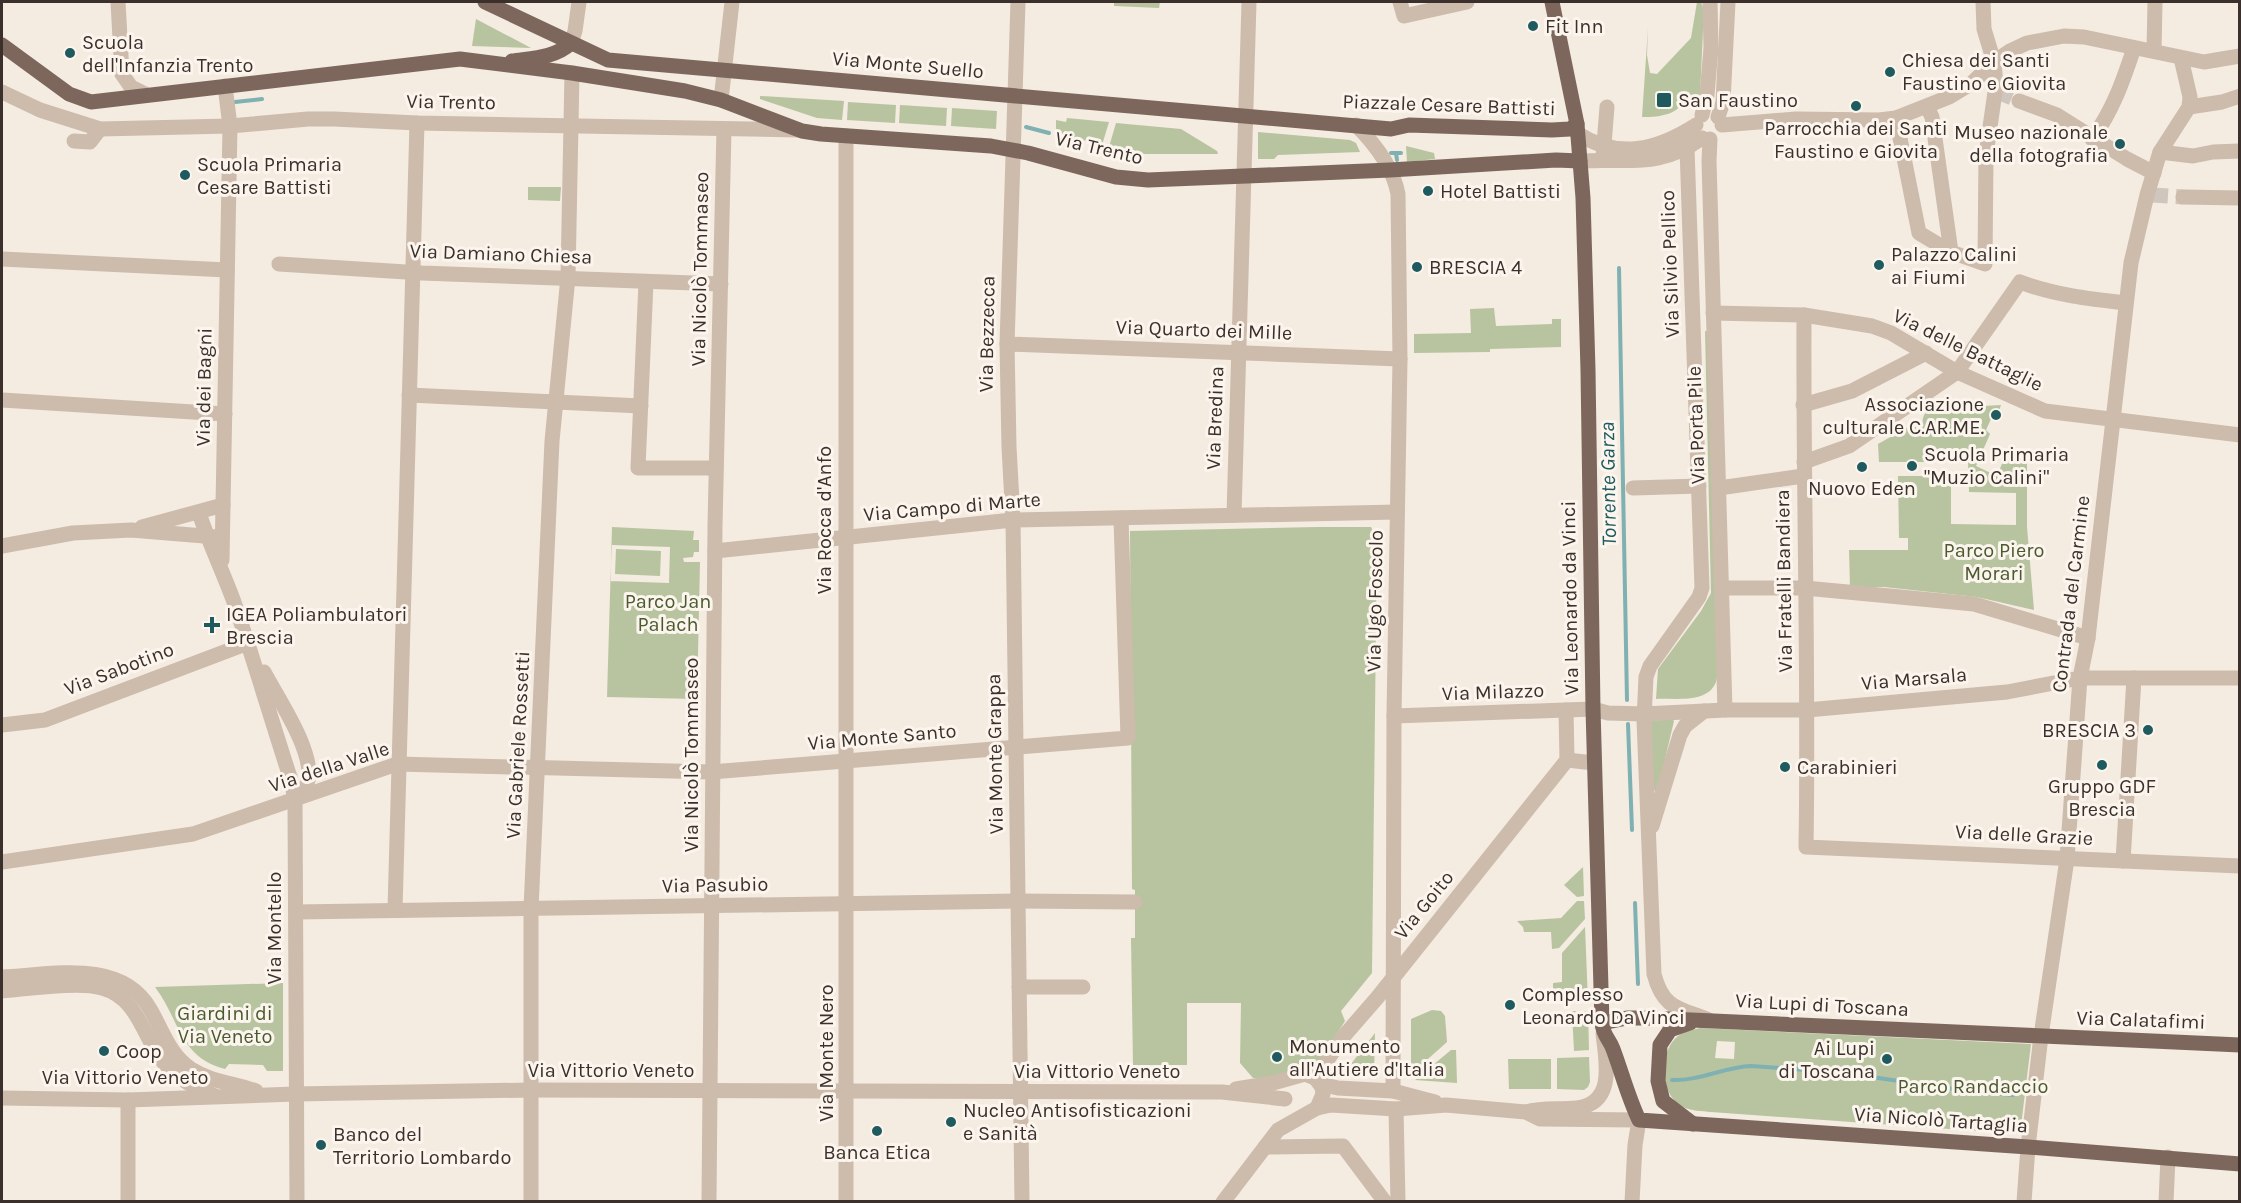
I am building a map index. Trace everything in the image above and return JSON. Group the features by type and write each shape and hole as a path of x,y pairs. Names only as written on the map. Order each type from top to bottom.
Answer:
{"main road":[{"name":"Via Monte Suello","path":"485,2 608,60 1246,115"},
{"name":"Via Leonardo da Vinci","path":"1552,2 1577,128 1580,161 1588,381 1594,763 1602,1029 1612,1045 1623,1082 1639,1120"},
{"path":"493,63 548,56 564,49 570,43"},
{"path":"2,45 69,94 82,100 103,102 460,59 572,73 685,91 721,100"},
{"path":"572,73 574,68 608,60"},
{"name":"Via Trento","path":"721,100 802,130 846,136 1013,149 1116,177 1132,179 1243,177 1390,170"},
{"name":"Piazzale Cesare Battisti","path":"1246,115 1390,129 1409,125 1552,130 1577,128"},
{"path":"1390,170 1556,160 1580,161"},
{"name":"Via Lupi di Toscana","path":"1602,1029 1627,1018 2041,1036"},
{"path":"1693,1124 1664,1101 1658,1081 1660,1045 1670,1030 1695,1020"},
{"name":"Via Calatafimi","path":"2041,1036 2240,1045"},
{"name":"Via Nicolò Tartaglia","path":"1639,1120 2240,1164"}],"street":[{"path":"118,2 122,74 131,87 147,95"},
{"path":"570,43 575,31 579,2"},
{"path":"721,100 732,2"},
{"path":"1013,149 1018,2"},
{"name":"Via Bredina","path":"1234,516 1249,2"},
{"path":"1400,2 1404,16 1467,2"},
{"path":"1710,2 1710,118"},
{"path":"1577,128 1603,153 1641,161 1675,154 1687,148 1723,102 1728,2"},
{"path":"1896,118 1919,233 1951,252 1985,264 1986,154 1997,92 1994,62 1984,29 1983,2"},
{"path":"2154,51 2155,2"},
{"path":"1580,161 1622,149 1651,147 1670,140 1710,118 1879,120 1896,118 1928,106 1972,83 1994,62 2010,51 2027,44 2064,36 2084,37 2204,62 2240,56"},
{"path":"2092,139 2106,120 2120,91 2134,48"},
{"path":"2181,58 2190,97 2189,107 2222,102 2240,96"},
{"name":"Via Gabriele Rossetti","path":"531,1202 531,909 552,441 568,277 572,73"},
{"name":"Via dei Bagni","path":"214,537 223,505 230,126 225,86"},
{"name":"Via Trento","path":"2,92 40,110 100,129 230,126 308,119 802,130"},
{"path":"2019,101 2057,116 2092,139 2154,173"},
{"path":"1928,106 1932,117 1951,252"},
{"name":"Contrada del Carmine","path":"2024,1202 2041,1036 2067,859 2080,678 2088,638 2132,263 2160,152 2189,107"},
{"path":"1603,153 1607,108"},
{"name":"Via Porta Pile","path":"1710,118 1709,161 1725,710"},
{"path":"395,910 417,123"},
{"name":"Via Ugo Foscolo","path":"1356,125 1373,144 1390,170 1398,194 1400,358 1394,716 1393,1091"},
{"name":"Via Trento","path":"74,141 90,142 100,129"},
{"name":"Via Nicolò Tommaseo","path":"709,1202 711,772 724,129"},
{"name":"Via Rocca d'Anfo","path":"846,136 846,904"},
{"name":"Via Silvio Pellico","path":"1687,148 1701,594 1647,671 1644,714 1654,975 1658,992 1670,1004 1712,1021"},
{"name":"Via Bezzecca","path":"1013,149 1007,344 1013,520"},
{"path":"2160,152 2193,156 2213,152 2240,151"},
{"path":"2183,197 2240,198"},
{"path":"2,259 227,270"},
{"name":"Via Damiano Chiesa","path":"279,264 413,272 721,284"},
{"path":"646,282 638,468 716,468"},
{"path":"1719,488 1804,469 1849,446 1957,372 2020,282 2082,298 2126,303"},
{"name":"Via delle Battaglie","path":"1713,313 1804,315 1872,326 1892,333 1957,372 2045,411 2240,435"},
{"name":"Via Fratelli Bandiera","path":"1804,315 1806,846"},
{"name":"Via Quarto dei Mille","path":"1007,344 1400,358"},
{"path":"1803,405 1852,391 1926,353"},
{"path":"409,395 641,406"},
{"path":"2,400 225,414"},
{"path":"1633,488 1699,486"},
{"path":"130,530 223,505"},
{"name":"Via Campo di Marte","path":"715,551 1013,520 1397,512"},
{"path":"199,513 214,537 222,567 249,643 295,799"},
{"name":"Via Monte Santo","path":"711,772 1128,738 1122,518"},
{"name":"Via Monte Grappa","path":"1013,520 1022,1202"},
{"path":"2,546 73,533 130,530 214,537"},
{"path":"1722,588 1805,588 1974,604 2088,638"},
{"path":"249,643 293,725 307,759 309,771 307,785 295,799"},
{"name":"Via Sabotino","path":"2,725 45,720 249,643"},
{"name":"Via Marsala","path":"1593,709 1608,713 1644,714 1725,710 1807,710 2007,692 2080,678 2240,678"},
{"path":"2123,861 2134,678"},
{"name":"Via Milazzo","path":"1394,716 1593,709"},
{"path":"1566,710 1568,760 1594,763"},
{"path":"1648,837 1680,735 1685,726 1704,711"},
{"name":"Via Goito","path":"1318,1081 1344,1037 1568,760"},
{"name":"Via della Valle","path":"2,862 193,834 398,764 711,772"},
{"name":"Via Montello","path":"295,799 297,1202"},
{"name":"Via delle Grazie","path":"1806,846 2240,866"},
{"name":"Via Pasubio","path":"296,912 1018,901 1136,902"},
{"name":"Via Monte Nero","path":"846,904 846,1202"},
{"path":"2,977 84,973 113,978 144,999 172,1051 193,1070 227,1084 267,1095"},
{"path":"2,991 85,986 102,988 116,994 136,1014 157,1053 176,1075 192,1086 219,1097"},
{"path":"1019,987 1083,987"},
{"name":"Via Leonardo da Vinci","path":"1526,1112 1540,1108 1578,1108 1591,1102 1604,1091 1606,1077 1602,1029"},
{"path":"1223,1202 1278,1130 1286,1101 1285,1088 1292,1078 1305,1074 1338,1088 1393,1091 1446,1105"},
{"name":"Via Vittorio Veneto","path":"1222,1092 1292,1078"},
{"path":"1278,1130 1312,1110 1323,1094 1318,1081"},
{"name":"Via Vittorio Veneto","path":"2,1098 128,1100 531,1090 1222,1092 1286,1101"},
{"path":"128,1100 128,1202"},
{"path":"1286,1101 1295,1111 1332,1105 1396,1109 1446,1105 1526,1112 1540,1119 1639,1120 1635,1144 1632,1202"},
{"path":"1396,1109 1398,1202"},
{"path":"1265,1147 1343,1146 1385,1202"},
{"path":"2166,1202 2168,1157"}],"green space":[{"path":"1114,2 1160,2 1159,8 1114,6"},
{"path":"1697,2 1701,2 1704,10 1700,95 1688,96 1669,114 1642,117 1648,28 1647,55 1650,73 1657,74 1691,38"},
{"path":"476,19 531,48 472,46"},
{"path":"760,96 844,101 842,120 817,118 760,99"},
{"path":"848,102 896,105 895,123 847,120"},
{"path":"900,105 947,108 946,126 899,123"},
{"path":"952,108 997,111 996,129 951,126"},
{"path":"1067,118 1109,122 1102,145 1056,133 1056,120 1066,122"},
{"path":"1116,123 1181,129 1217,151 1218,154 1144,154 1109,147"},
{"path":"1258,132 1350,140 1356,143 1360,152 1278,155 1274,159 1258,159"},
{"path":"1406,146 1434,153 1435,159 1407,162"},
{"path":"528,187 561,187 560,201 528,200"},
{"path":"1494,308 1496,326 1552,324 1552,319 1561,319 1561,347 1490,349 1490,352 1414,353 1414,334 1471,333 1470,309"},
{"path":"1705,331 1711,332 1717,678 1714,686 1701,696 1656,699 1658,669 1701,611 1711,593"},
{"name":"Parco Piero Morari","path":"2001,405 1999,411 1995,410 1986,430 1990,434 1976,466 1997,476 2008,449 2027,457 2027,527 2034,610 1977,597 1884,587 1850,587 1849,550 1908,550 1908,538 1899,538 1898,476 1951,476 1951,524 2016,525 2016,493 1969,492 1968,462 1879,462 1878,444 1908,427 1922,427 1924,415 1930,409"},
{"name":"Parco Jan Palach","path":"612,527 694,531 693,540 699,540 699,552 694,552 693,557 683,558 684,562 700,562 697,699 607,697 610,581 669,583 670,547 612,545 611,565"},
{"path":"1371,527 1377,539 1372,973 1341,1011 1345,1021 1314,1070 1306,1066 1269,1078 1253,1078 1240,1063 1241,1003 1187,1003 1187,1065 1133,1065 1131,938 1135,938 1135,890 1132,889 1130,531"},
{"name":"Parco Jan Palach","path":"616,549 661,551 660,576 615,574"},
{"path":"1672,719 1674,721 1658,789 1655,791 1652,787 1651,721"},
{"path":"1583,867 1584,896 1577,897 1564,885"},
{"path":"1577,901 1584,901 1585,919 1559,948 1552,949 1551,932 1524,932 1523,927 1517,921 1561,918"},
{"path":"1585,927 1588,1002 1558,1003 1557,997 1553,994 1553,983 1562,982 1562,953"},
{"name":"Giardini di Via Veneto","path":"283,983 283,1071 267,1071 263,1065 229,1064 225,1069 198,1056 182,1036 155,987"},
{"path":"1432,1010 1441,1011 1445,1016 1447,1042 1411,1074 1411,1019"},
{"path":"1572,1011 1588,1011 1589,1050 1574,1051"},
{"name":"Parco Randaccio","path":"1700,1028 2031,1044 2020,1134 1697,1111 1686,1108 1675,1101 1669,1093 1664,1062 1671,1043 1678,1036","holes":["1717,1041 1735,1042 1734,1059 1715,1058"]},
{"path":"1375,1033 1374,1076 1344,1073"},
{"path":"1451,1050 1456,1050 1457,1083 1415,1080"},
{"path":"1589,1057 1590,1082 1588,1087 1584,1090 1557,1089 1557,1058"},
{"path":"1508,1059 1551,1059 1551,1089 1509,1089"}],"waterway":[{"name":"Torrente Garza","path":"235,102 262,99"},
{"name":"Torrente Garza","path":"1026,127 1049,133"},
{"name":"Torrente Garza","path":"1391,153 1401,153"},
{"name":"Torrente Garza","path":"1396,153 1397,160"},
{"name":"Torrente Garza","path":"1619,268 1627,700"},
{"name":"Torrente Garza","path":"1628,724 1632,830"},
{"name":"Torrente Garza","path":"1635,903 1638,984"},
{"name":"Torrente Garza","path":"1672,1080 1751,1066 1837,1072 2013,1095"}],"tunnel":[{"path":"1998,92 2019,101"},
{"path":"2153,195 2183,197"}],"place":[{"name":"Fit Inn","path":"1533,26"},
{"name":"Scuola dell'Infanzia Trento","path":"70,53"},
{"name":"Chiesa dei Santi Faustino e Giovita","path":"1890,72"},
{"name":"San Faustino","path":"1664,100"},
{"name":"Parrocchia dei Santi Faustino e Giovita","path":"1856,106"},
{"name":"Museo nazionale della fotografia","path":"2120,144"},
{"name":"Scuola Primaria Cesare Battisti","path":"185,175"},
{"name":"Hotel Battisti","path":"1428,191"},
{"name":"Palazzo Calini ai Fiumi","path":"1879,265"},
{"name":"BRESCIA 4","path":"1417,267"},
{"name":"Associazione culturale C.AR.ME.","path":"1996,415"},
{"name":"Scuola Primaria \"Muzio Calini\"","path":"1912,466"},
{"name":"Nuovo Eden","path":"1862,467"},
{"name":"IGEA Poliambulatori Brescia","path":"212,625"},
{"name":"BRESCIA 3","path":"2148,730"},
{"name":"Gruppo GDF Brescia","path":"2102,765"},
{"name":"Carabinieri","path":"1785,767"},
{"name":"Complesso Leonardo Da Vinci","path":"1510,1005"},
{"name":"Coop","path":"104,1051"},
{"name":"Monumento all'Autiere d'Italia","path":"1277,1057"},
{"name":"Ai Lupi di Toscana","path":"1887,1059"},
{"name":"Nucleo Antisofisticazioni e Sanità","path":"951,1122"},
{"name":"Banca Etica","path":"877,1131"},
{"name":"Banco del Territorio Lombardo","path":"321,1145"}]}
